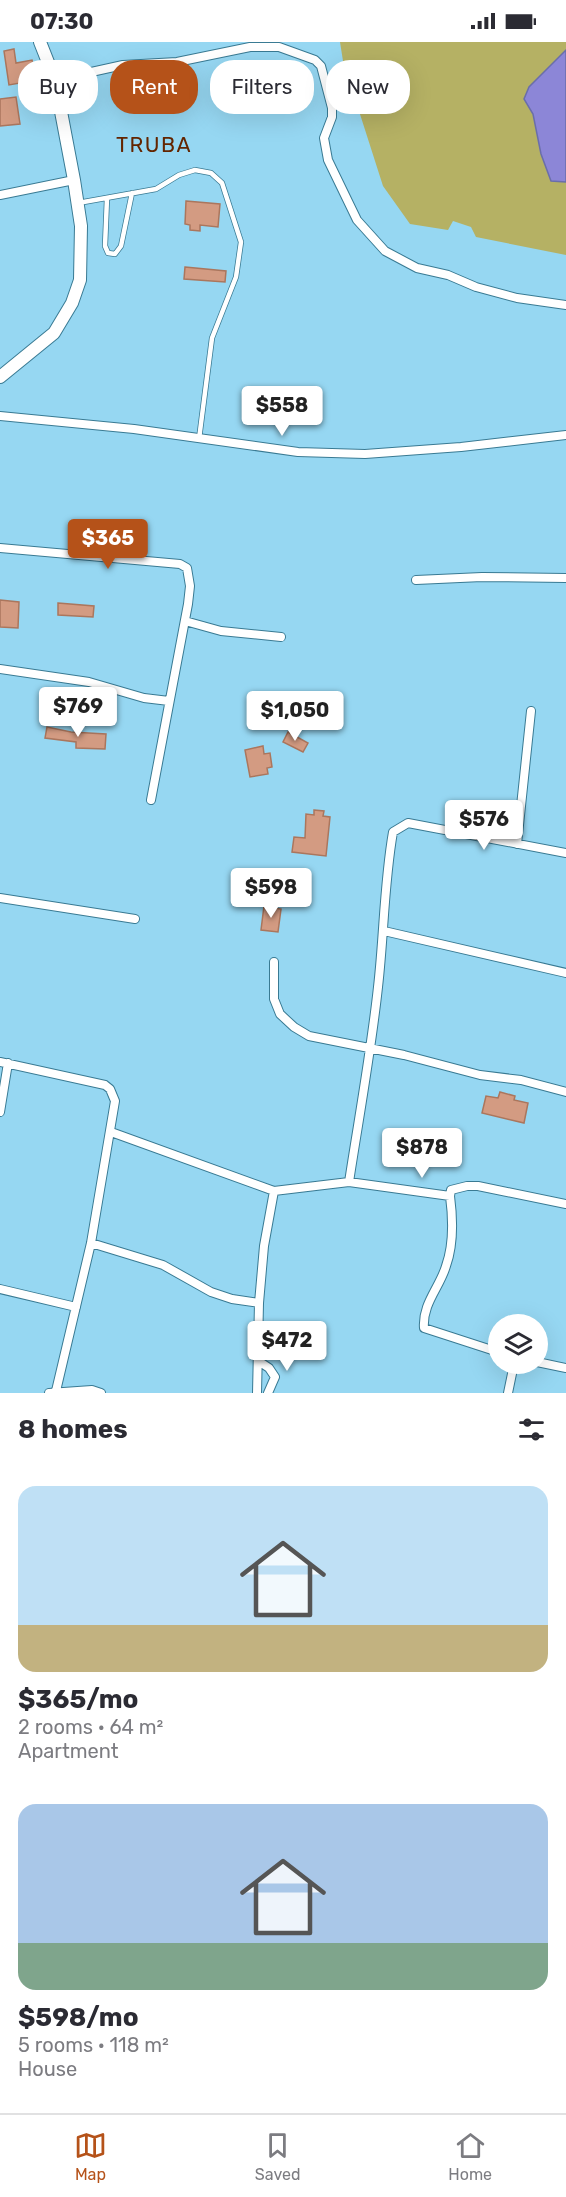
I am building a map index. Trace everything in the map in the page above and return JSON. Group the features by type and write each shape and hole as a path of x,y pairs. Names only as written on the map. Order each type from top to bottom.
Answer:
{"street":[{"path":"40,42 47,60"},
{"path":"98,71 123,65 168,63 250,47 279,47 315,60 321,66 332,108 332,117 324,138 328,160 344,196 371,237 385,251 417,268 517,298 566,304"},
{"path":"0,377 54,333 72,303 80,280 82,253 78,203 61,114"},
{"path":"0,195 74,180"},
{"path":"0,416 134,429 298,452 365,454 461,447 566,435"},
{"path":"0,548 180,564 187,568 190,586 185,621 151,800"},
{"path":"416,580 482,577 566,579"},
{"path":"185,621 221,631 281,636"},
{"path":"0,669 89,682 144,698 169,701"},
{"path":"517,844 531,711"},
{"path":"349,1182 370,1050 384,931 386,871 393,831 408,823 566,853"},
{"path":"0,898 135,919"},
{"path":"384,931 566,973"},
{"path":"274,962 274,999 280,1014 294,1027 309,1036 404,1055 480,1075 521,1080 566,1092"},
{"path":"0,1112 4,1063 105,1085 110,1089 115,1101 91,1243 52,1392 92,1390 101,1393"},
{"path":"111,1132 274,1191 349,1182 450,1196"},
{"path":"488,1349 424,1328 426,1311 446,1268 450,1250 450,1190 478,1186 566,1204"},
{"path":"257,1393 264,1246 274,1191"},
{"path":"91,1243 163,1265 221,1296 260,1303"},
{"path":"0,1289 76,1307"},
{"path":"260,1362 269,1368 275,1377 268,1393"},
{"path":"548,1364 566,1368"},
{"path":"508,1393 512,1374"}],"lane":[{"path":"78,203 156,189 186,172 204,170 219,178 239,230 241,242 238,270 214,329 198,439"},
{"path":"107,198 105,246 108,253 114,254 121,246 132,193"}],"shaded area":[{"path":"340,42 566,42 566,50 529,87 525,99 533,114 541,154 551,180 566,182 566,255 476,237 471,227 453,221 448,230 410,224 383,186 360,114 410,114 410,60 343,60"},
{"path":"566,50 566,182 551,181 541,154 533,114 524,99 529,87"}],"building":[{"path":"14,49 16,63 18,63 18,83 9,85 4,51"},
{"path":"16,97 20,124 0,126 0,99"},
{"path":"186,201 220,204 218,227 200,225 200,231 190,230 190,225 185,224"},
{"path":"185,267 226,271 225,282 184,279"},
{"path":"0,600 19,602 18,628 0,627"},
{"path":"58,603 94,606 93,617 58,615"},
{"path":"47,727 71,732 106,734 105,749 76,748 76,742 45,738"},
{"path":"288,732 308,743 303,752 283,742"},
{"path":"263,746 264,754 270,753 272,767 267,768 268,774 250,777 245,750"},
{"path":"314,810 324,811 323,816 330,817 326,856 292,852 294,837 305,838 306,814 314,815"},
{"path":"264,906 281,909 278,932 261,930"},
{"path":"500,1092 515,1096 514,1100 528,1103 524,1123 482,1113 486,1096 498,1098"}],"district":[{"name":"TRUBA","path":"154,145"}]}
